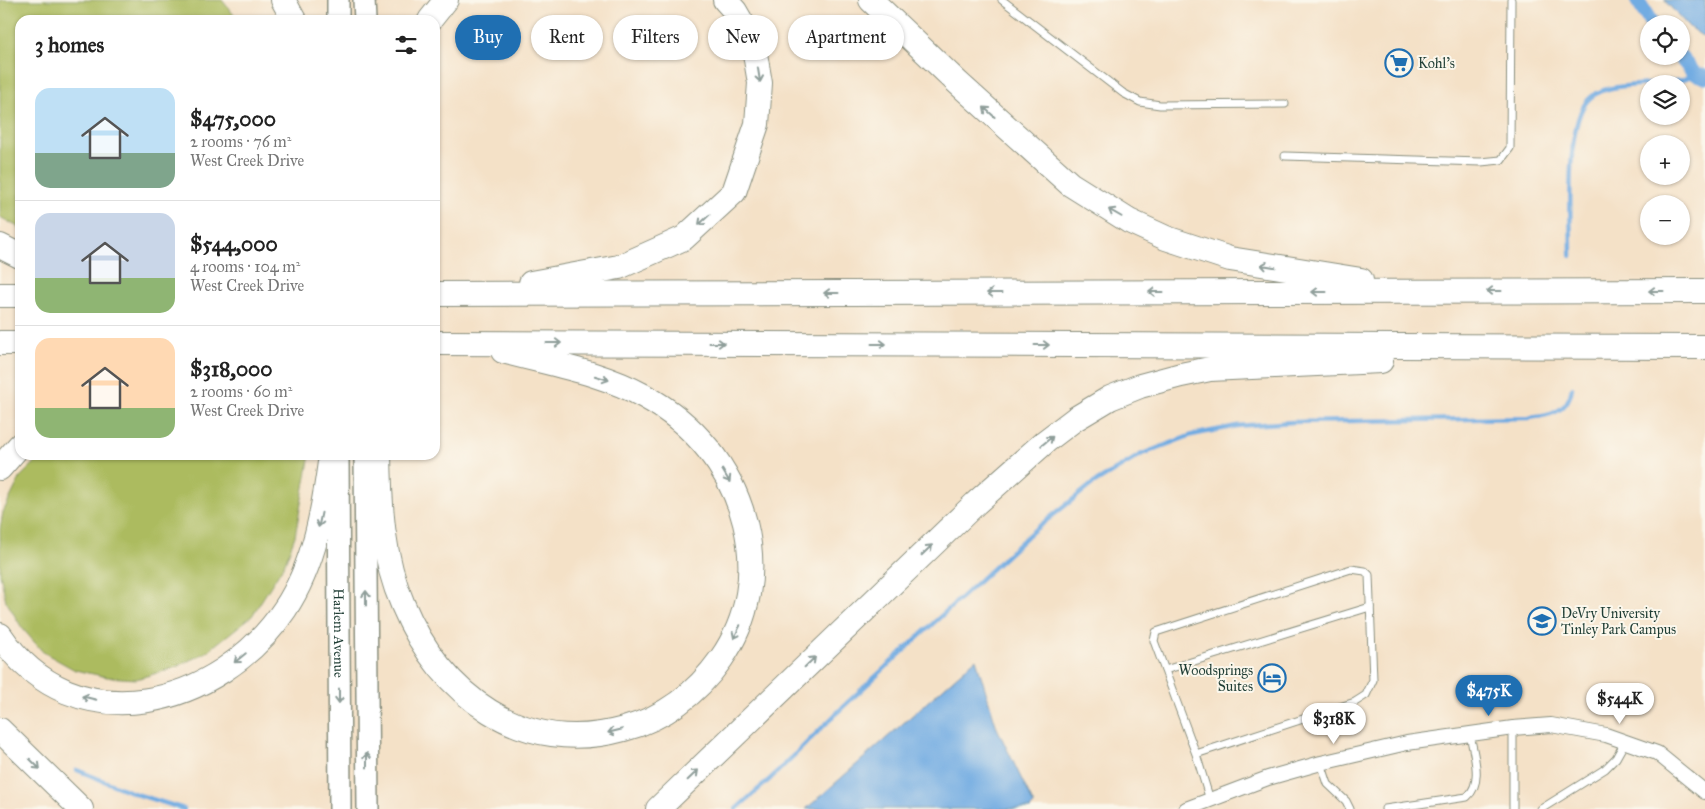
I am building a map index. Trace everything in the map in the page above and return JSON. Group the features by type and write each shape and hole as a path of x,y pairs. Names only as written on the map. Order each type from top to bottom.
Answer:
{"highway":[{"path":"283,0 291,15"},
{"path":"434,15 446,0"},
{"path":"465,294 619,268 684,238 734,192 757,124 760,83 753,42 735,11 725,0"},
{"path":"871,0 958,84 1070,184 1129,221 1166,238 1230,259 1437,291"},
{"path":"0,246 15,254"},
{"path":"440,294 1705,291"},
{"path":"0,295 15,295"},
{"path":"379,460 384,543 402,604 427,651 440,669 479,705 512,724 528,729 564,736 596,735 628,728 648,721 668,710 698,687 714,669 730,645 740,625 750,581 751,558 746,528 733,488 728,476 705,445 679,419 660,405 623,385 604,378 470,342"},
{"path":"0,344 15,343"},
{"path":"440,343 1696,347"},
{"path":"658,809 976,502 1061,430 1110,398 1140,386 1210,369 1696,347"},
{"path":"0,468 15,451"},
{"path":"0,635 21,661 44,679 60,688 88,698 133,703 174,695 199,685 224,670 262,638 285,610 295,594 310,560 320,522 330,460"},
{"path":"0,730 81,809"}],"main road":[{"path":"338,0 338,15"},
{"path":"364,0 365,15"},
{"name":"Harlem Avenue","path":"338,460 340,809"},
{"name":"Harlem Avenue","path":"365,460 368,809"}],"street":[{"path":"1186,809 1212,804 1268,778 1321,763 1407,743 1513,728 1551,725 1606,735 1656,753 1705,792"}],"lane":[{"path":"1002,0 1122,93 1140,102 1160,104 1285,104"},
{"path":"1285,156 1481,162 1501,160 1510,148 1511,0"},
{"path":"1196,754 1355,702 1366,695 1373,680 1369,575 1365,571 1351,568 1156,632 1154,641 1196,754 1212,804"},
{"path":"1165,670 1370,607"},
{"path":"1513,728 1513,809"},
{"path":"1385,809 1467,797 1476,784 1476,770 1470,734"},
{"path":"1541,809 1605,769 1616,758 1625,742"},
{"path":"1321,763 1328,784 1346,801 1350,809"}],"green space":[{"path":"0,0 222,0 234,15 15,15 15,225 0,217"},
{"path":"38,460 309,460 295,536 285,563 252,616 205,653 171,669 136,679 107,677 75,670 43,652 22,628 6,601 0,574 0,529 3,512 21,476"}],"water":[{"path":"1664,0 1705,0 1705,38 1690,28 1690,15 1678,15"},
{"path":"976,659 997,728 1034,805 1030,809 806,809"}],"waterway":[{"path":"1637,0 1646,15"},
{"path":"1687,65 1694,73 1705,77"},
{"path":"1690,76 1694,73"},
{"path":"1571,256 1571,172 1576,127 1582,110 1590,98 1602,91 1610,88 1640,85"},
{"path":"736,809 770,779 846,704 1032,532 1091,485 1142,454 1192,435 1237,426 1293,422 1536,417 1556,412 1562,408 1570,396 1572,388"},
{"path":"77,770 136,794 184,809"}],"place":[{"name":"Kohl's","path":"1399,63"},
{"name":"DeVry University Tinley Park Campus","path":"1542,621"},
{"name":"Woodsprings Suites","path":"1272,678"}]}
